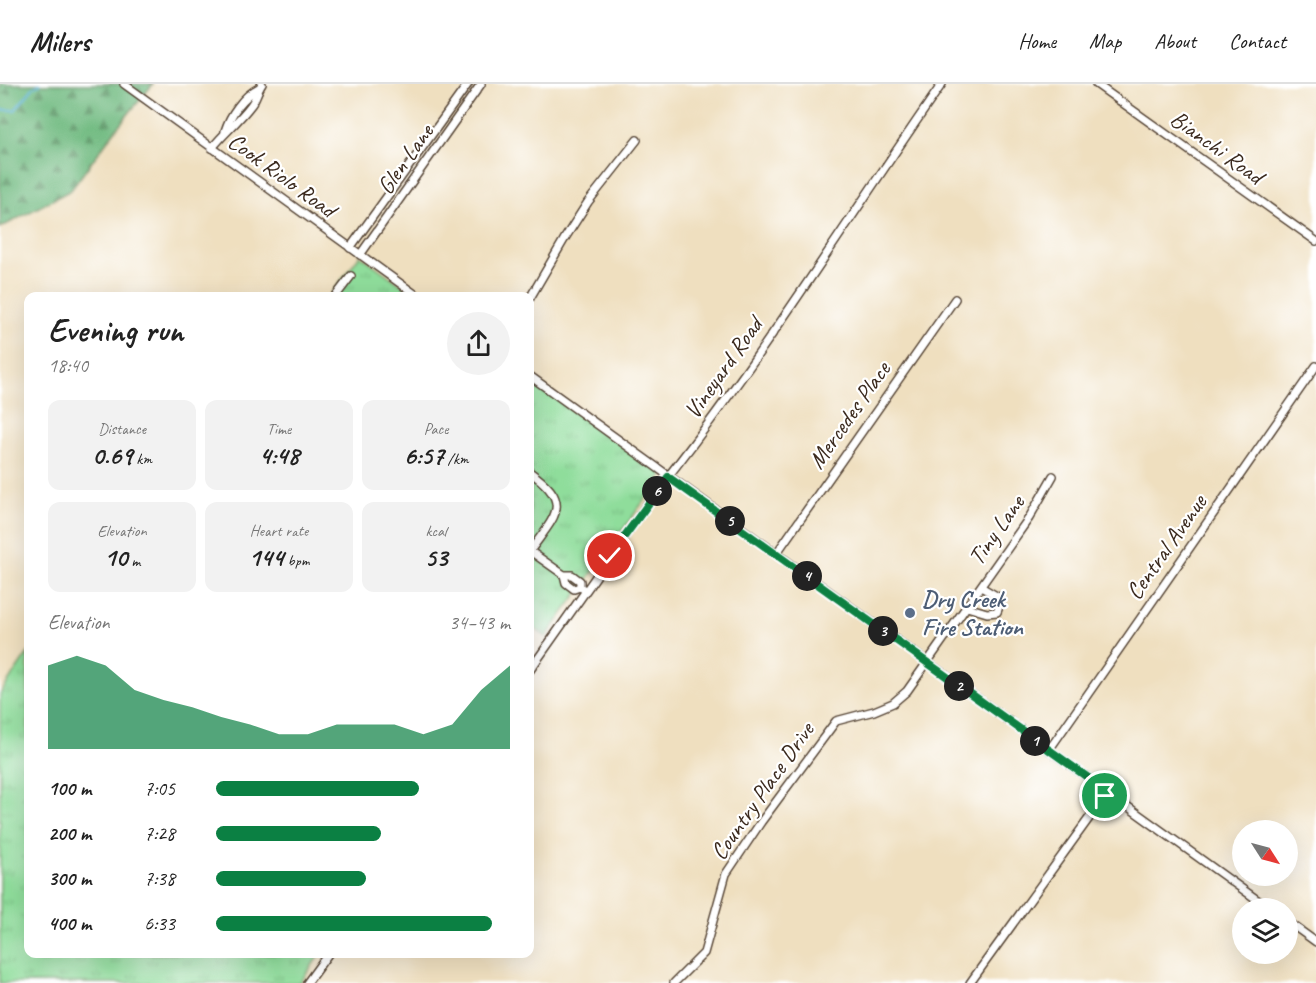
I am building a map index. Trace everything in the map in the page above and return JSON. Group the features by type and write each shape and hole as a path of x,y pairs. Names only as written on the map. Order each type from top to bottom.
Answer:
{"street":[{"name":"Cook Riolo Road","path":"124,84 411,292"},
{"path":"350,248 468,84"},
{"name":"Glen Lane","path":"360,255 481,84"},
{"name":"Vineyard Road","path":"534,663 582,588 668,477 834,246 942,84"},
{"name":"Bianchi Road","path":"1096,84 1316,241"},
{"path":"212,148 243,101 258,85"},
{"path":"534,292 588,202 637,140"},
{"path":"339,292 351,276"},
{"name":"Mercedes Place","path":"776,554 955,299"},
{"name":"Central Avenue","path":"1049,750 1316,366"},
{"path":"534,379 1255,898"},
{"path":"534,475 547,484 554,494 557,506 553,519 534,545"},
{"name":"Tiny Lane","path":"927,663 1029,518 1053,477"},
{"path":"534,554 564,575 566,583 574,589 582,588"},
{"path":"967,607 987,613 997,612 1000,598 981,587"},
{"name":"Country Place Drive","path":"674,983 704,953 726,874 761,822 836,721 874,711 893,703 907,691 927,663"},
{"path":"970,983 1108,792"},
{"path":"1298,929 1316,942"},
{"path":"307,983 325,958"}],"green space":[{"path":"0,84 153,84 71,190 0,228"},
{"path":"360,255 411,292 333,292"},
{"path":"534,380 664,473 546,637 534,628"},
{"path":"24,659 24,958 317,958 300,983 0,983 0,694"}],"waterway":[{"path":"0,110 15,110 33,88 40,84"}],"place":[{"name":"Dry Creek Fire Station","path":"910,613"}],"route":[{"path":"610,556 668,477 1108,792 1105,796"}]}
